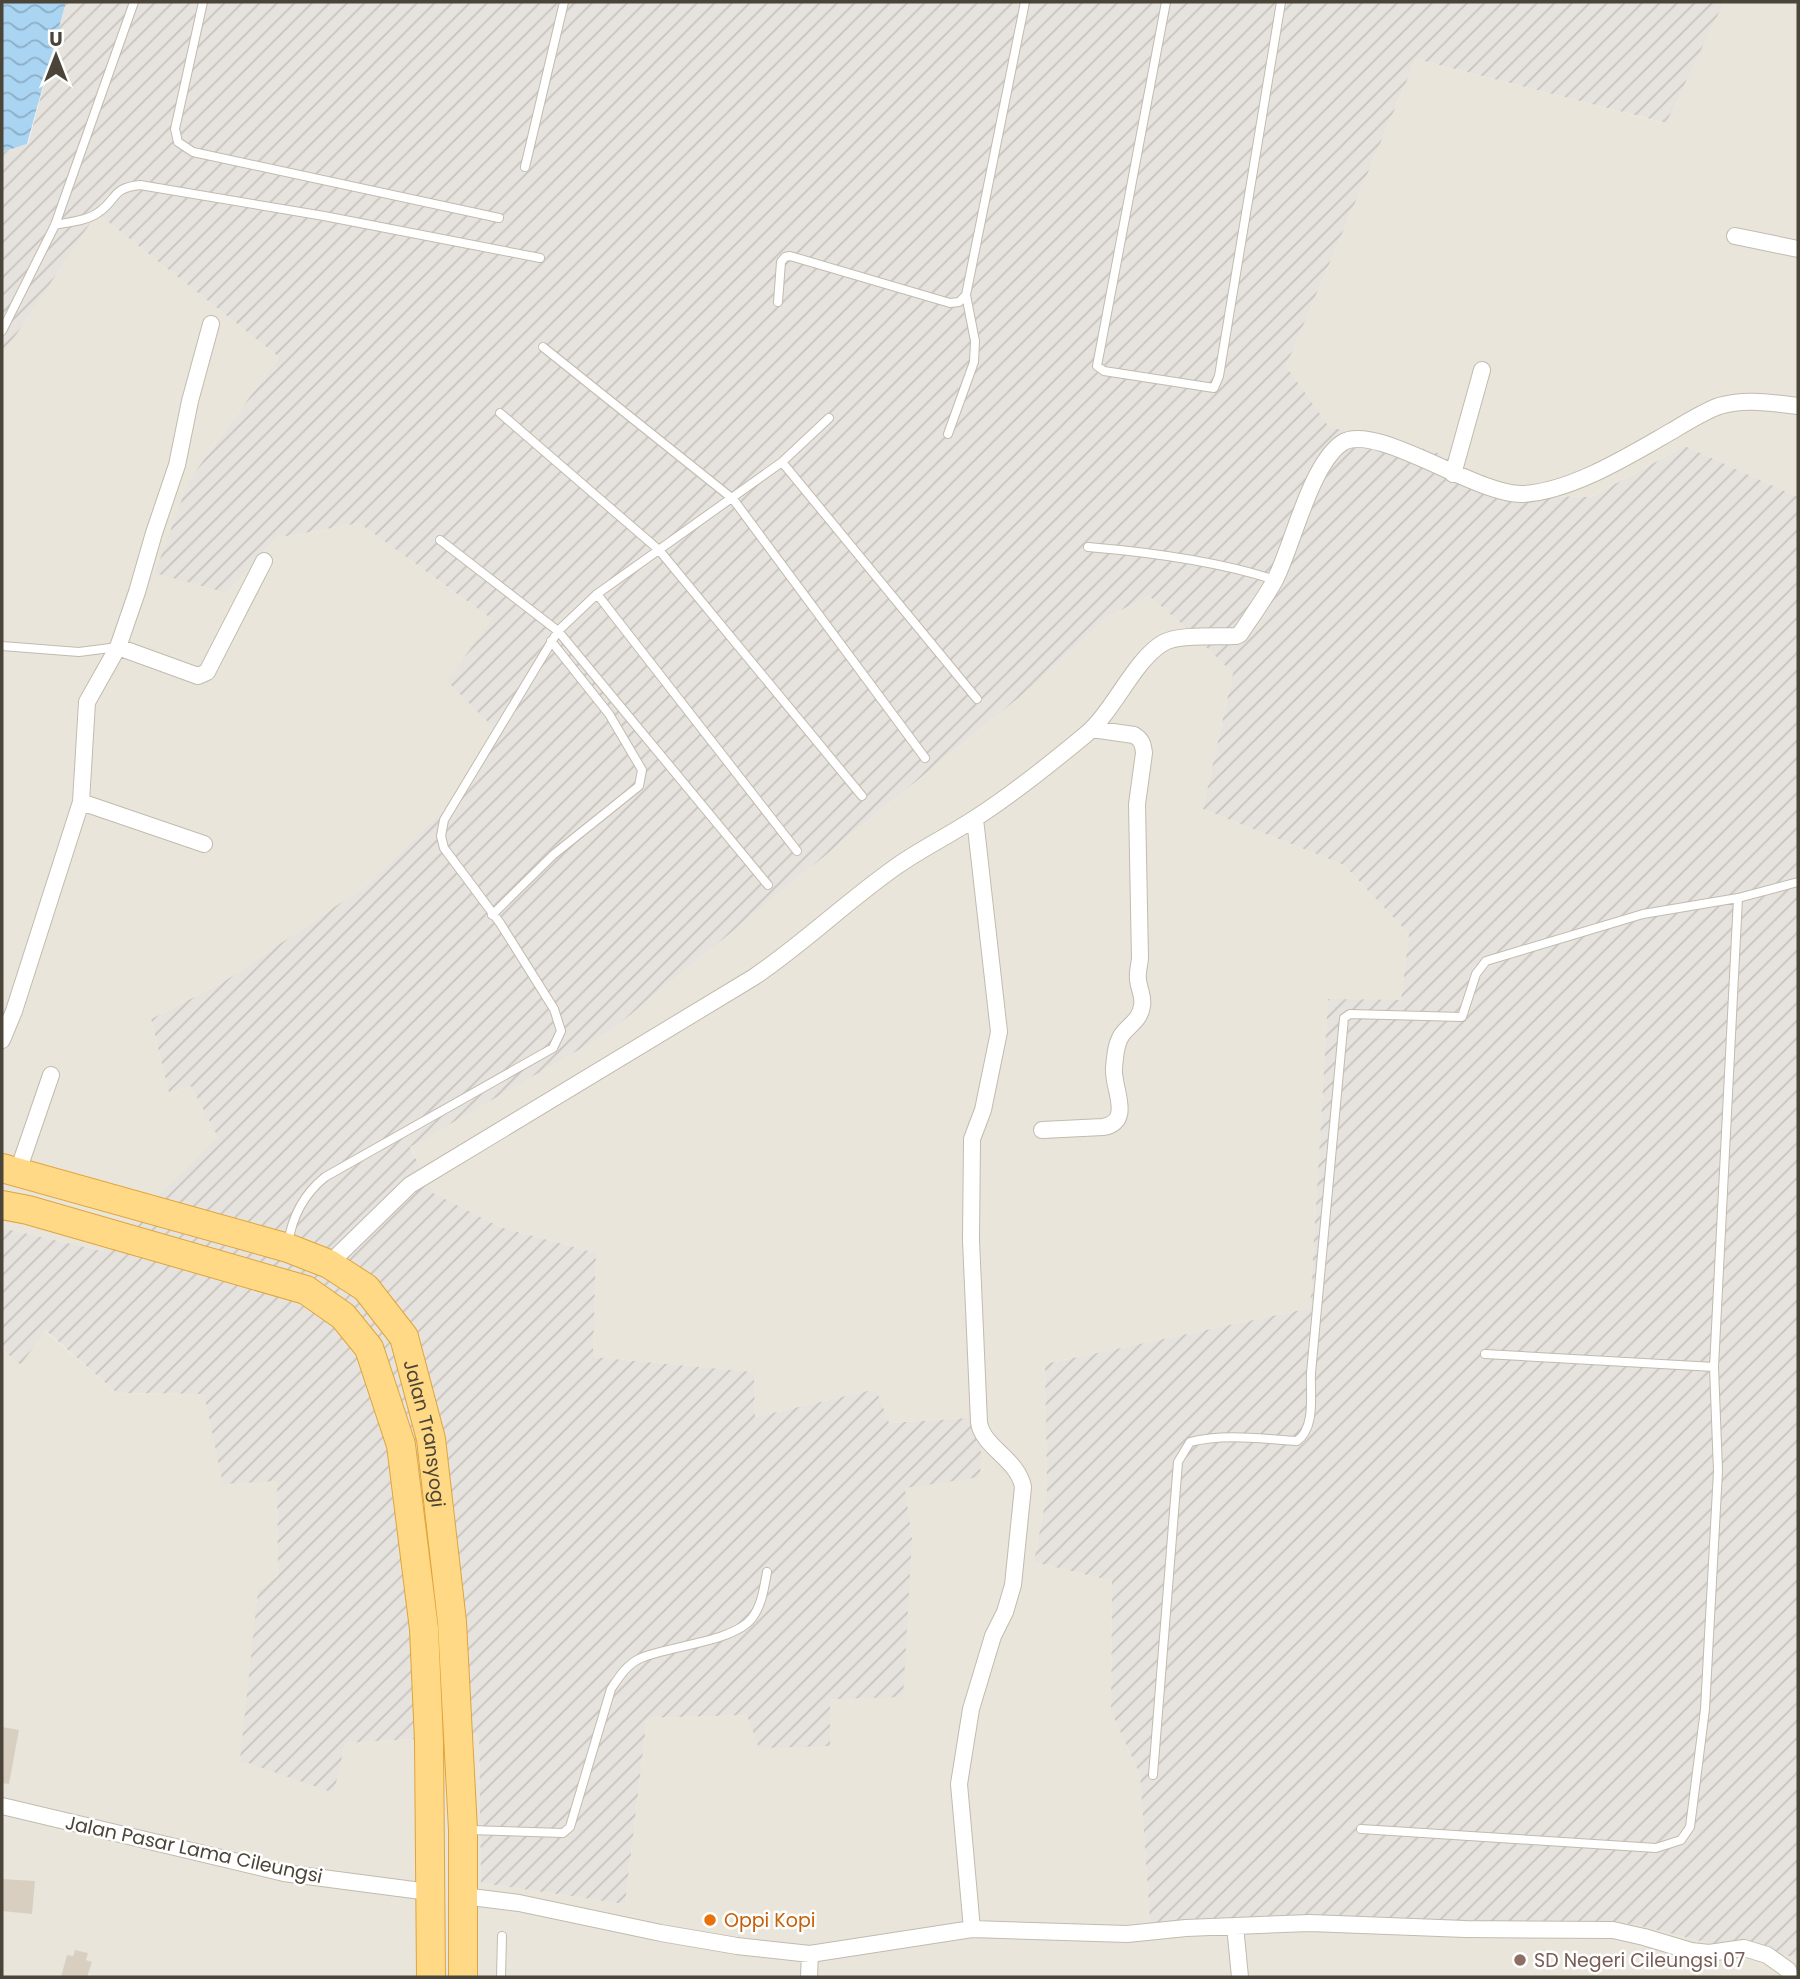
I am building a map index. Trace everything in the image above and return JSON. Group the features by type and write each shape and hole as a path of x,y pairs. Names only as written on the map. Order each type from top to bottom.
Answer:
{"highway":[{"name":"Jalan Transyogi","path":"10,1170 288,1248 329,1264 366,1288 404,1337 431,1439 452,1622 463,1830 463,1977"},
{"name":"Jalan Transyogi","path":"2,1205 306,1290 343,1316 369,1348 401,1445 424,1629 429,1741 430,1977"}],"street":[{"path":"1735,236 1798,249"},
{"path":"2,1040 14,1011 81,802 87,702 118,647 177,465 190,401 211,324"},
{"path":"1453,474 1482,370"},
{"path":"329,1264 410,1185 754,977 909,857 975,819 1092,729 1150,653 1171,639 1240,634 1275,580 1321,466 1345,440 1361,438 1382,442 1453,474 1502,492 1521,494 1544,492 1589,475 1721,405 1761,401 1798,406"},
{"path":"118,647 198,676 207,672 264,561"},
{"path":"1042,1130 1112,1126 1118,1119 1115,1054 1124,1032 1140,1016 1143,999 1138,981 1140,959 1137,804 1143,745 1134,735 1092,729"},
{"path":"81,802 204,844"},
{"path":"972,1929 958,1784 971,1709 993,1636 1005,1612 1013,1585 1023,1487 1019,1471 982,1432 979,1425 971,1240 972,1139 983,1110 999,1032 975,819"},
{"path":"10,1170 51,1075"},
{"name":"Jalan Pasar Lama Cileungsi","path":"2,1806 284,1873 429,1892"},
{"path":"463,1896 519,1903 737,1946 810,1954 994,1928 1127,1934 1310,1923 1431,1928 1613,1930 1691,1951 1709,1953 1744,1948 1767,1955 1788,1970 1791,1977"},
{"path":"1235,1926 1240,1977"},
{"path":"809,1977 810,1954"}],"lane":[{"path":"2,331 55,225 134,2"},
{"path":"203,2 175,129 178,142 193,152 499,218"},
{"path":"525,167 564,2"},
{"path":"948,434 974,362 975,341 966,295 1025,2"},
{"path":"1166,2 1097,366 1104,371 1214,388 1219,376 1281,2"},
{"path":"55,225 100,212 113,195 125,187 140,185 324,216 540,258"},
{"path":"778,302 781,262 790,256 950,303 959,302 966,295"},
{"path":"543,347 733,499 925,758"},
{"path":"500,413 659,550 862,796"},
{"path":"288,1248 298,1209 310,1189 325,1177 553,1048 561,1031 554,1009 499,923 444,848 441,842 442,828 450,810 558,631 597,594 782,462 829,418"},
{"path":"782,462 977,699"},
{"path":"440,540 558,631 768,885"},
{"path":"1087,547 1146,554 1254,573 1275,580"},
{"path":"597,594 797,851"},
{"path":"492,915 553,855 639,786 641,781 642,770 610,714 551,641"},
{"path":"2,646 79,652 118,647"},
{"path":"1153,1775 1178,1462 1191,1442 1202,1439 1251,1438 1297,1441 1309,1426 1311,1373 1344,1018 1350,1014 1462,1017 1476,974 1486,961 1643,914 1738,898 1798,882"},
{"path":"1360,1829 1656,1848 1681,1840 1690,1827 1705,1709 1718,1471 1714,1367 1738,898"},
{"path":"1485,1354 1714,1367"},
{"path":"463,1830 563,1833 570,1827 611,1689 625,1669 640,1658 722,1636 741,1628 751,1619 760,1603 767,1572"},
{"path":"501,1977 502,1936"}],"shaded area":[{"path":"66,2 1724,2 1666,123 1416,59 1286,366 1329,427 1434,451 1513,495 1591,497 1685,446 1798,497 1798,1976 1795,1957 1720,1946 1633,1924 1331,1918 1150,1923 1140,1775 1111,1711 1112,1581 1034,1562 1047,1492 1045,1364 1310,1308 1328,999 1401,1000 1409,934 1344,865 1203,809 1233,673 1149,596 1107,617 1033,686 608,1033 410,1147 433,1193 500,1227 596,1253 593,1357 754,1372 755,1417 876,1389 889,1423 982,1417 980,1477 905,1488 912,1539 903,1697 830,1699 830,1746 759,1748 747,1715 647,1718 625,1904 481,1883 479,1735 345,1743 334,1793 240,1760 258,1591 278,1576 277,1481 223,1484 204,1394 117,1393 45,1330 21,1365 2,1349 2,1228 102,1251 218,1137 191,1086 169,1093 151,1019 222,983 364,887 455,799 500,734 447,681 492,619 359,523 276,538 227,593 155,573 189,480 279,357 97,213 2,356 2,152 28,144"},
{"path":"1724,2 1798,2 1798,497 1685,446 1591,497 1513,495 1434,451 1328,427 1286,366 1416,59 1665,123"},
{"path":"96,212 279,357 189,480 227,593 276,538 359,523 492,619 500,734 455,799 364,887 222,983 151,1019 169,1093 191,1086 219,1137 102,1251 2,1228 2,356"},
{"path":"1149,596 1233,673 1203,809 1344,865 1409,934 1401,1000 1328,1000 1310,1308 1045,1364 1047,1492 1034,1562 1112,1581 1111,1711 1140,1775 1150,1923 1331,1918 1633,1924 1720,1946 1795,1957 1798,1977 2,1977 2,1349 21,1364 44,1330 117,1393 204,1394 224,1483 277,1481 278,1576 334,1792 345,1743 479,1735 481,1883 625,1904 647,1718 747,1715 830,1745 829,1699 912,1539 905,1488 982,1417 888,1423 876,1389 755,1417 754,1372 593,1357 596,1253 500,1227 432,1193 410,1146 608,1033 1033,686 1107,617"}],"water":[{"path":"2,2 66,2 27,144 2,152"}],"building":[{"path":"2,1727 19,1730 9,1784 2,1783"},
{"path":"2,1879 35,1881 32,1914 2,1911"},
{"path":"75,1950 88,1953 86,1960 92,1962 87,1977 61,1977 67,1955 73,1956"}],"place":[{"name":"Oppi Kopi","path":"710,1920"},
{"name":"SD Negeri Cileungsi 07","path":"1520,1960"}]}
